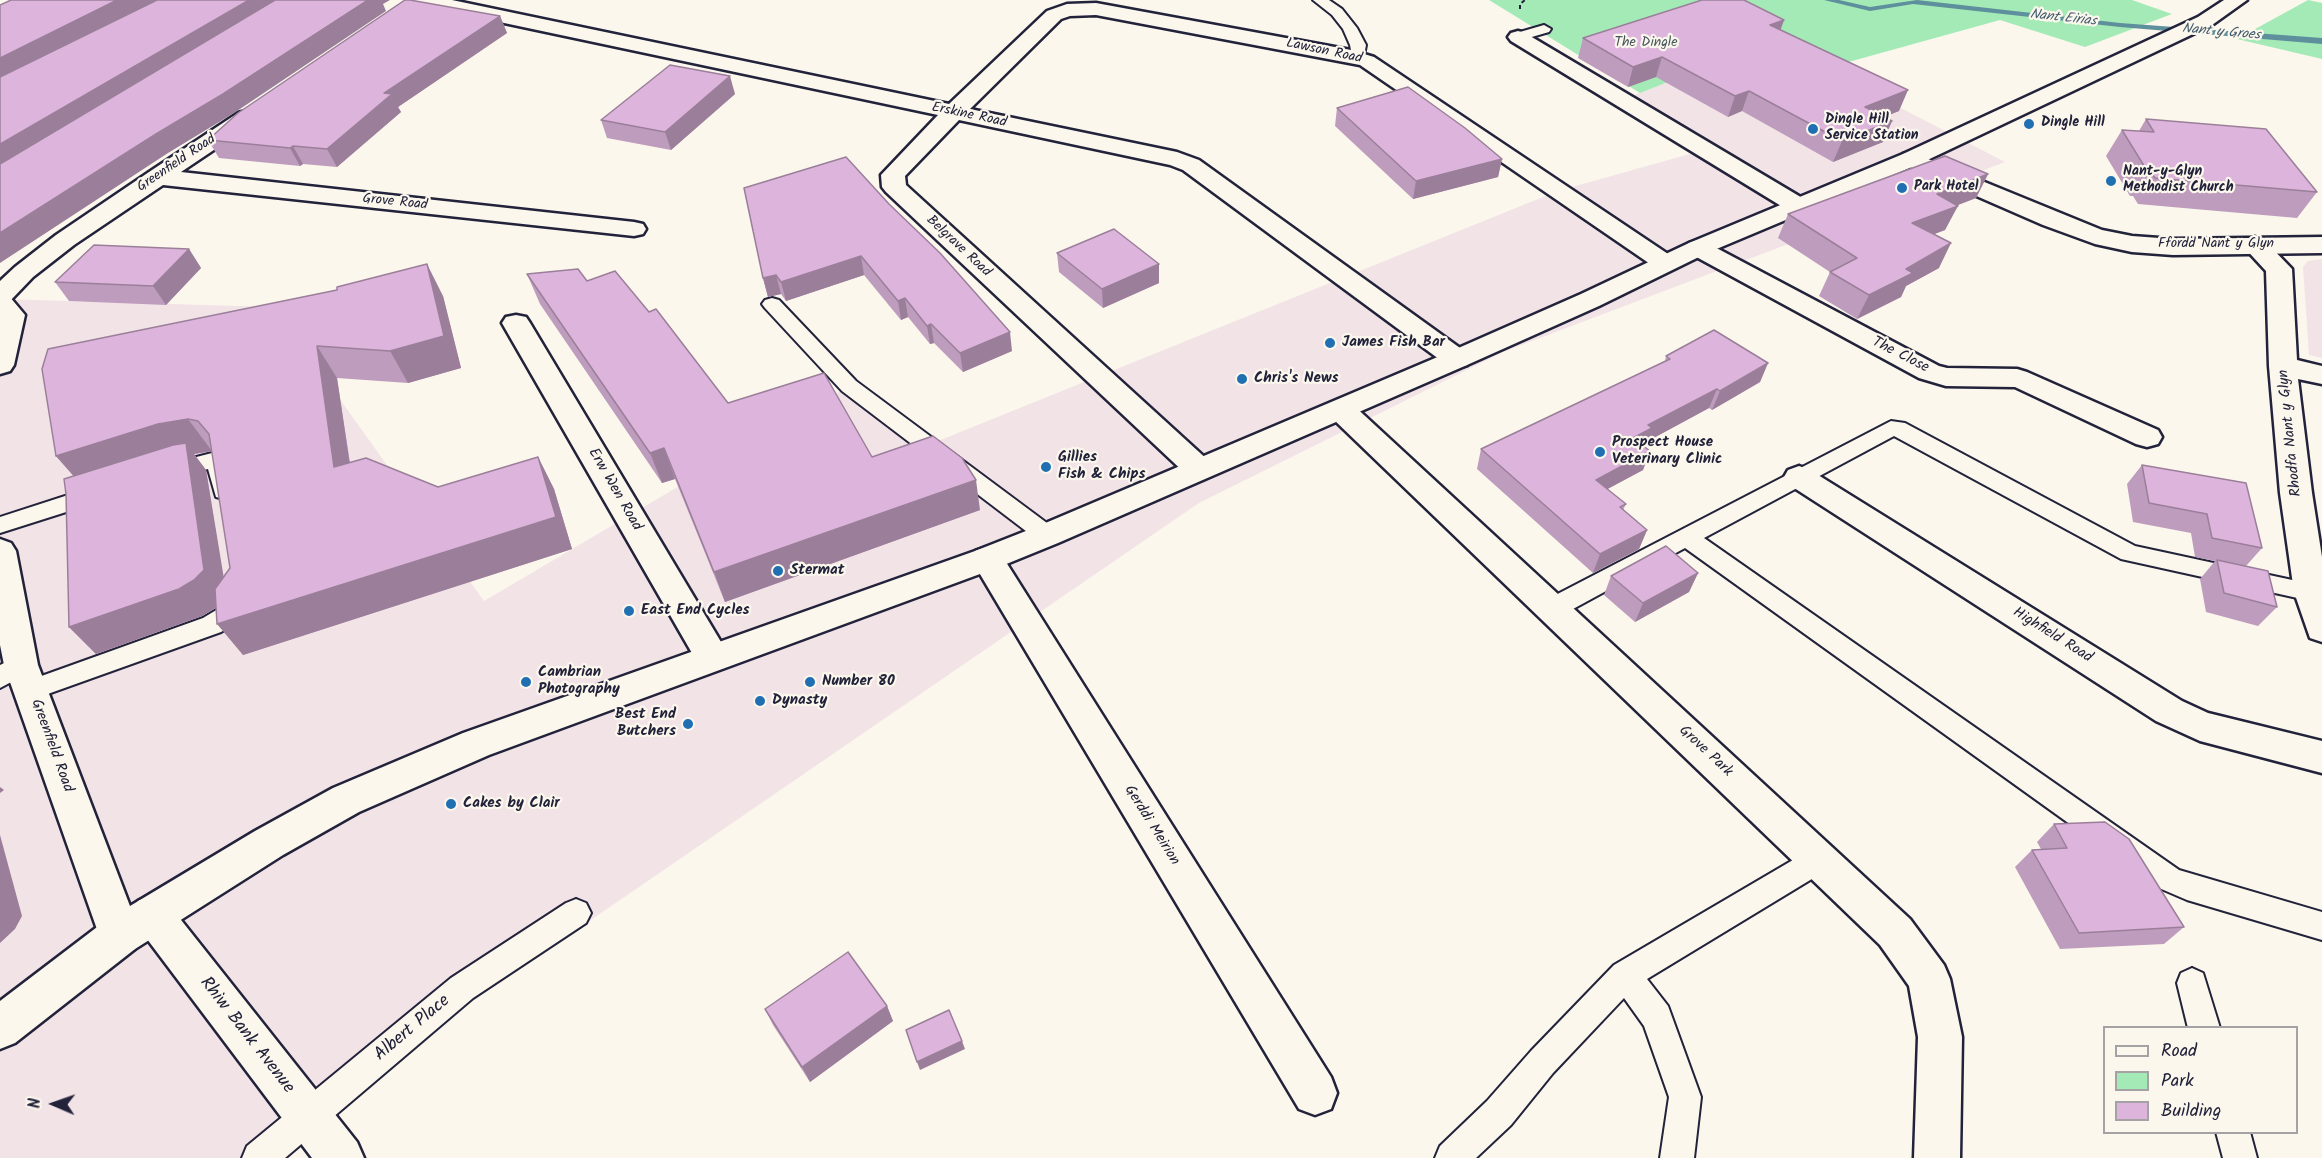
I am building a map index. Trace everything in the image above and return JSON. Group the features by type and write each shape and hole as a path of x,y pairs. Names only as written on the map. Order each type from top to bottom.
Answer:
{"street":[{"path":"401,13 422,0"},
{"name":"Erskine Road","path":"422,0 1177,159 1191,165 1457,359"},
{"path":"0,1028 136,925 346,800 476,744 987,559 1047,535 1457,359 1590,300 1698,248 1911,159 2205,21 2237,0"},
{"name":"Belgrave Road","path":"1047,7 953,113 893,175 894,188 1199,469"},
{"name":"Lawson Road","path":"1047,7 1066,10 1096,9 1367,61 1665,263"},
{"path":"1518,37 1800,207"},
{"name":"Greenfield Road","path":"0,296 24,272 65,240 265,105"},
{"name":"Ffordd Nant y Glyn","path":"1911,159 2052,220 2096,236 2132,244 2173,248 2322,245"},
{"name":"Grove Road","path":"157,177 634,229"},
{"name":"Rhodfa Nant y Glyn","path":"2255,245 2278,269 2283,366 2296,493 2311,592 2322,629"},
{"name":"The Close","path":"1698,248 1929,372 1947,377 2017,378 2032,382 2147,437"},
{"path":"0,302 12,315 7,344 0,365"},
{"name":"Erw Wen Road","path":"516,323 712,657"},
{"path":"2283,366 2322,375"},
{"name":"Grove Park","path":"1341,410 1820,859 1895,933 1929,979 1940,1036 1937,1158"},
{"name":"Highfield Road","path":"1799,477 2169,711 2200,726 2322,757"},
{"name":"Greenfield Road","path":"0,551 17,678 136,925"},
{"name":"Gerddi Meirion","path":"987,559 1315,1094"},
{"name":"Rhiw Bank Avenue","path":"136,925 308,1116 340,1158"}],"lane":[{"path":"1320,0 1337,12 1350,28 1358,45 1358,58"},
{"path":"1518,37 1544,29"},
{"path":"771,304 849,386 1047,535"},
{"path":"1553,608 1891,428 1897,428 2129,552 2311,592"},
{"path":"146,478 212,460 220,468 227,512"},
{"path":"0,525 112,489"},
{"path":"1686,537 2169,879 2187,887 2322,926"},
{"path":"17,678 212,625 227,616 241,600 237,578"},
{"path":"1452,1158 1499,1113 1542,1062 1625,975 1820,859"},
{"name":"Albert Place","path":"260,1158 462,988 576,913"},
{"path":"1625,975 1657,1017 1684,1097 1677,1158"},
{"path":"2192,983 2203,1026"},
{"path":"2234,1134 2240,1158"}],"shaded area":[{"path":"1787,35 1843,78 2005,162 1503,352 1199,503 321,1105 260,1158 0,1158 0,299 274,307 484,601 849,386 928,445 1558,191 1704,150 1622,100"},
{"path":"2322,259 2322,358 2309,355 2303,267 2308,261"}],"green space":[{"name":"The Dingle","path":"1489,0 2132,0 2172,14 2085,47 2000,20 1834,66 1787,35 1640,93"},
{"path":"2308,0 2322,3 2322,59 2237,39"}],"building":[{"path":"11,0 117,0 0,58 0,5"},
{"path":"157,0 249,0 0,144 0,77"},
{"path":"275,0 368,0 223,94 0,233 0,164"},
{"path":"405,0 500,16 384,93 392,94 327,149 208,140 238,113"},
{"path":"1702,0 1744,0 1784,20 1770,25 1908,90 1865,107 1892,121 1842,141 1749,91 1735,96 1662,57 1633,67 1583,38"},
{"path":"670,65 730,76 665,132 601,120"},
{"path":"1408,87 1465,128 1502,159 1416,181 1337,108"},
{"path":"2146,119 2266,129 2317,192 2155,178 2149,169 2146,169 2122,130 2154,132"},
{"path":"1945,156 1988,174 1937,194 1958,206 1912,223 1951,243 1906,269 1913,273 1869,295 1830,272 1857,258 1788,214"},
{"path":"846,157 889,204 940,253 1010,332 960,353 931,324 927,326 905,298 898,301 861,256 781,282 776,275 763,278 744,188"},
{"path":"1114,229 1159,264 1102,289 1057,253"},
{"path":"94,245 189,249 153,286 55,282"},
{"path":"427,264 444,336 390,351 317,346 334,467 366,458 438,487 538,457 556,517 217,624 215,589 230,568 209,434 198,421 188,419 158,424 56,456 42,369 48,349 337,290 337,287"},
{"path":"578,269 587,281 615,271 649,312 656,309 728,403 824,373 872,457 933,436 962,458 976,480 714,572 664,448 650,453 527,274"},
{"path":"1714,330 1768,363 1720,391 1717,389 1648,425 1652,428 1633,438 1650,451 1596,480 1626,504 1620,507 1647,530 1600,554 1481,449 1670,359 1666,356"},
{"path":"186,443 204,570 194,580 179,589 69,627 64,479"},
{"path":"2142,465 2246,483 2262,548 2212,538 2207,514 2149,503"},
{"path":"1666,546 1698,573 1643,603 1611,576"},
{"path":"2217,560 2268,571 2277,607 2224,593"},
{"path":"2105,822 2129,839 2184,927 2079,933 2032,850 2067,848 2054,824"},
{"path":"848,952 887,1006 802,1067 765,1009"},
{"path":"949,1010 962,1041 917,1062 906,1030"}],"waterway":[{"name":"Nant Eirias","path":"1828,0 1870,9 1913,2 2120,25 2322,41"}],"place":[{"name":"Dingle Hill","path":"2029,124"},
{"name":"Dingle Hill Service Station","path":"1813,129"},
{"name":"Nant-y-Glyn Methodist Church","path":"2111,181"},
{"name":"Park Hotel","path":"1902,188"},
{"name":"James Fish Bar","path":"1330,343"},
{"name":"Chris's News","path":"1242,379"},
{"name":"Prospect House Veterinary Clinic","path":"1600,452"},
{"name":"Gillies Fish & Chips","path":"1046,467"},
{"name":"Stermat","path":"778,571"},
{"name":"East End Cycles","path":"629,611"},
{"name":"Cambrian Photography","path":"526,682"},
{"name":"Number 80","path":"810,682"},
{"name":"Dynasty","path":"760,701"},
{"name":"Best End Butchers","path":"688,724"},
{"name":"Cakes by Clair","path":"451,804"}],"water label":[{"name":"Nant y Groes","path":"2221,33"}]}
